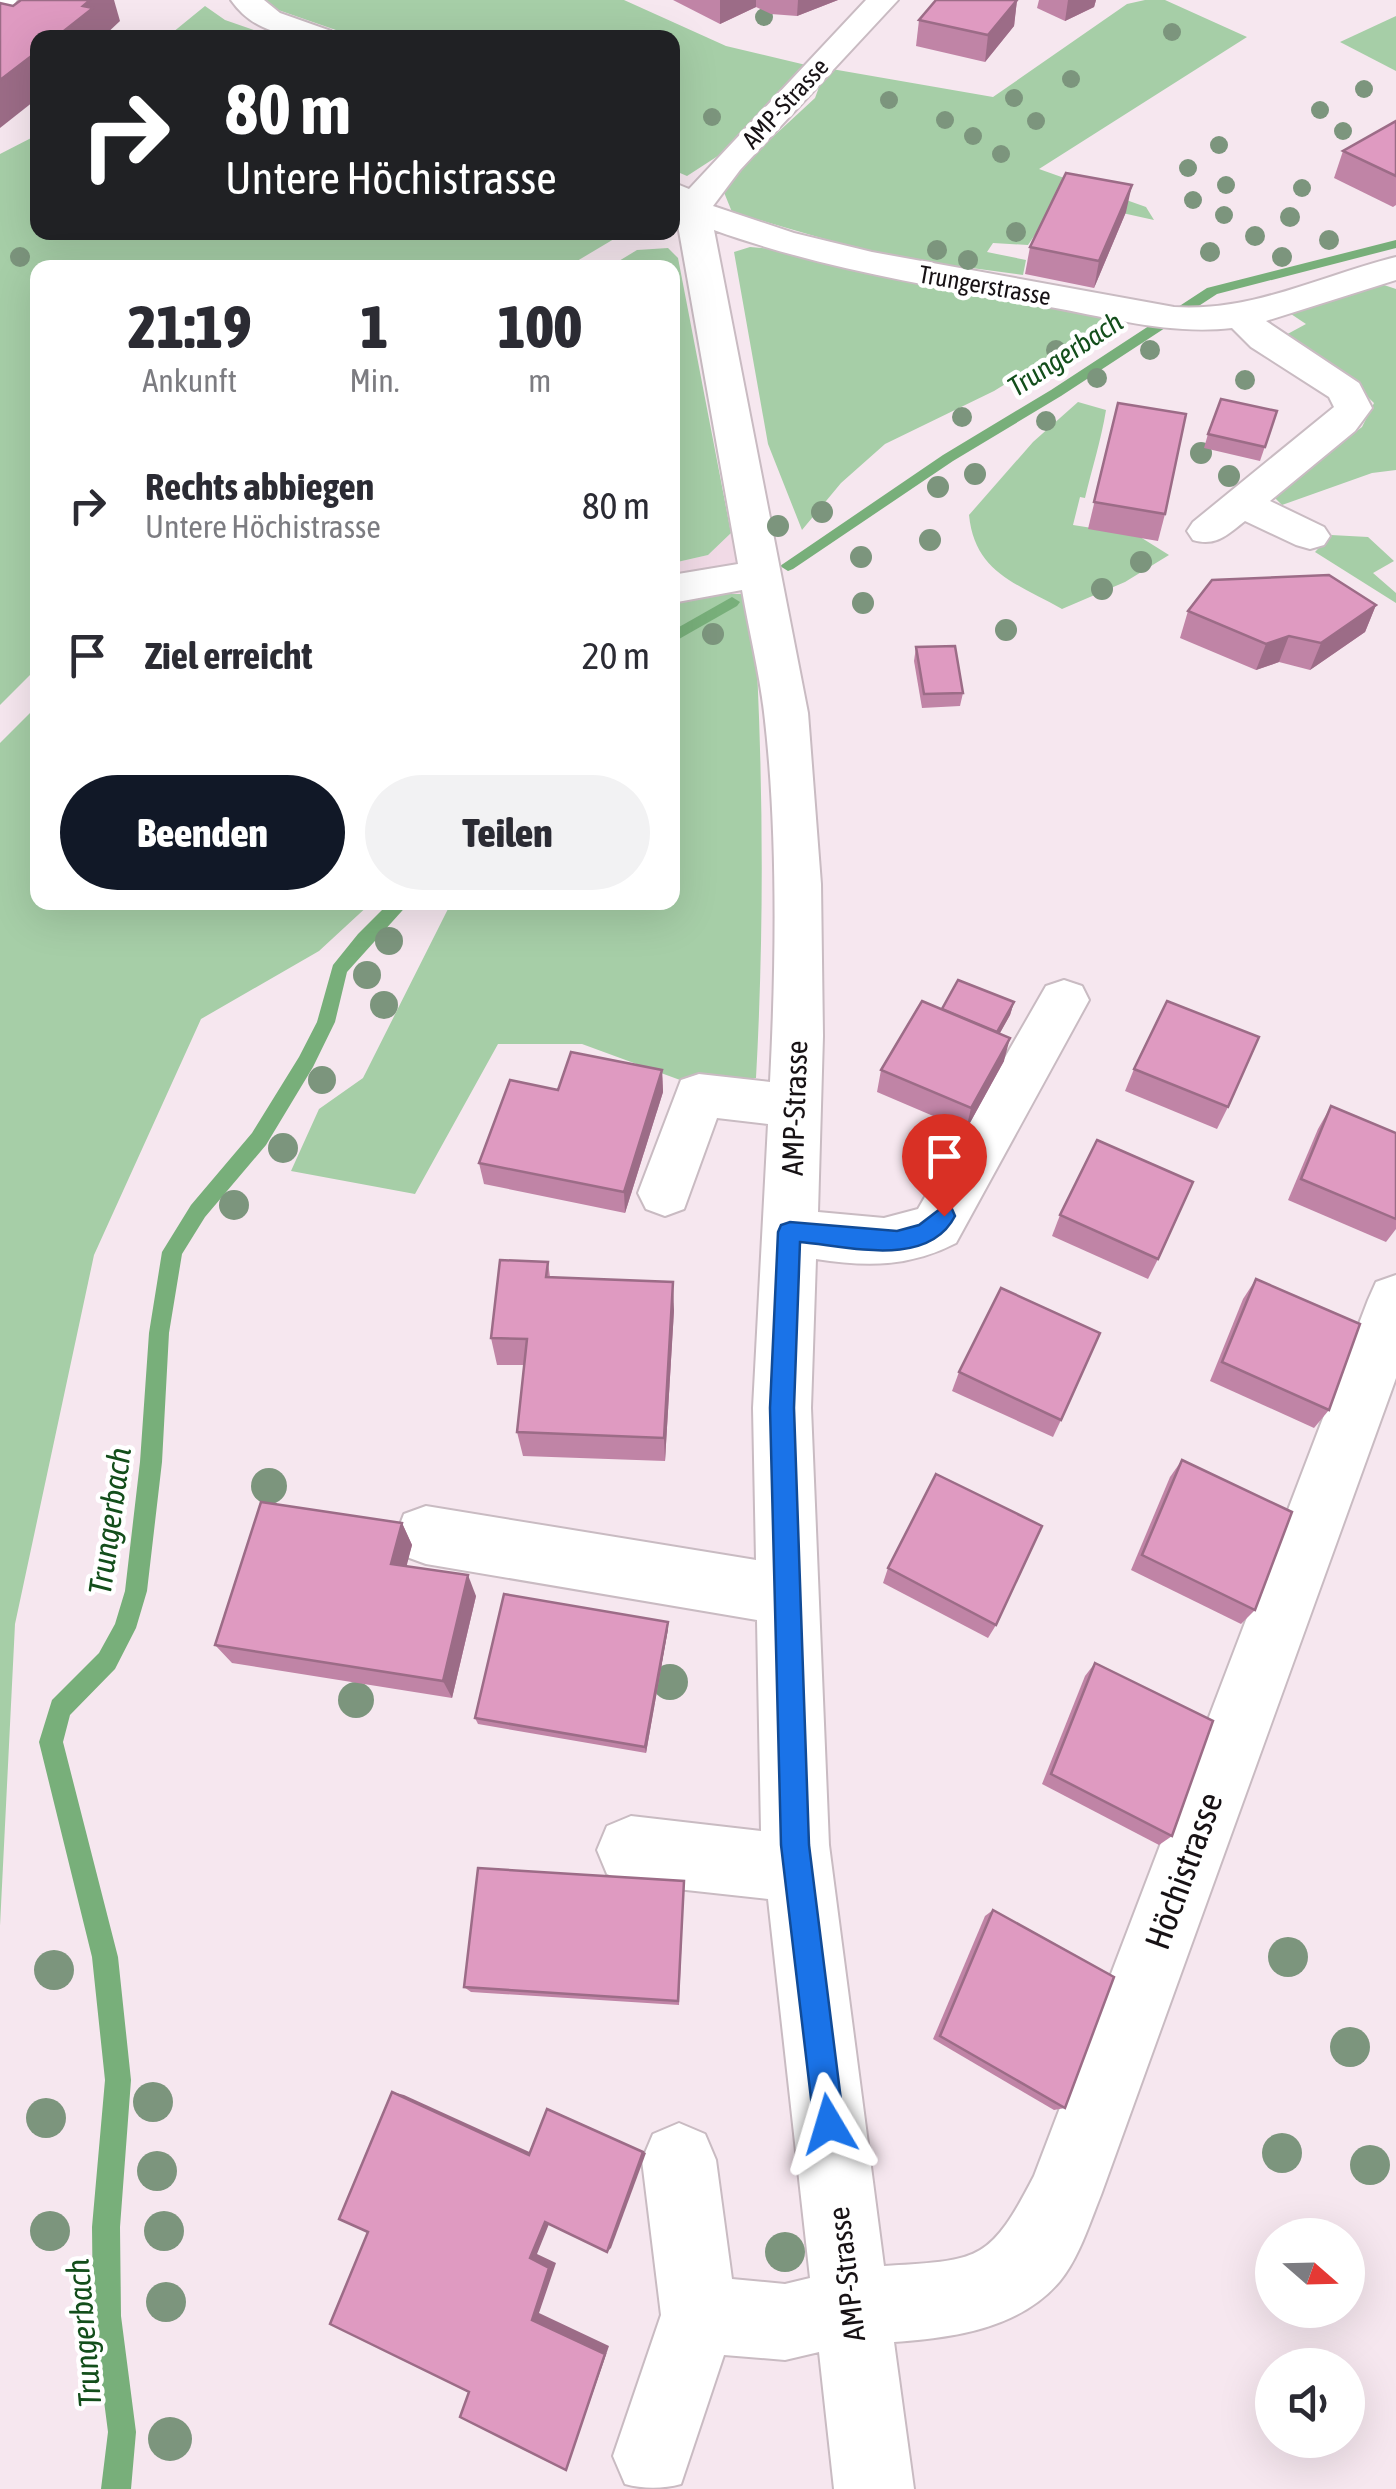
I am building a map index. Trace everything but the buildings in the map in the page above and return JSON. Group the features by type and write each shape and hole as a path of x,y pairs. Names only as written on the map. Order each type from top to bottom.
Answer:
{"street":[{"path":"246,0 269,19 299,30"},
{"name":"AMP-Strasse","path":"874,2489 798,1868 782,1408 796,1106 797,884 786,713 762,574 683,201 718,175 883,0"},
{"name":"Trungerstrasse","path":"683,201 756,235 872,265 1148,313 1226,317 1396,268"},
{"path":"1207,532 1342,423 1350,415 1353,403 1334,382 1226,317"},
{"path":"1243,504 1310,536"},
{"path":"680,589 762,574"},
{"path":"790,1232 897,1241 937,1226 1064,1000"},
{"path":"665,1193 699,1095 796,1106"},
{"name":"Höchistrasse","path":"699,2315 785,2322 850,2307 960,2299 1003,2281 1034,2253 1064,2195 1396,1300"},
{"path":"426,1535 786,1594"},
{"path":"631,1850 798,1868"},
{"path":"653,2456 699,2315 679,2160"}],"shaded area":[{"path":"731,533 753,594 698,594 680,601 680,561 708,555"}],"green space":[{"path":"624,0 726,46 806,65 741,141 687,176 680,173 680,30 336,30 258,3"},
{"path":"1165,0 1247,37 1039,169 1146,207 1154,220 1059,199 1028,245 993,243 987,252 1026,260 1023,275 883,256 732,212 721,185 815,98 826,68 993,97 1127,4"},
{"path":"205,6 225,20 254,30 176,30"},
{"path":"1396,16 1396,71 1340,42"},
{"path":"30,139 30,240 612,240 579,260 30,260 30,675 0,705 0,154"},
{"path":"750,247 1115,317 994,391 885,444 841,483 802,530 768,444 734,252"},
{"path":"668,248 678,260 621,260 637,250"},
{"path":"680,268 731,533 708,555 680,561"},
{"path":"1378,283 1396,289 1396,470 1372,473 1282,505 1273,496 1362,427 1374,403 1349,379 1282,337 1306,324 1291,314"},
{"path":"1078,402 1106,410 1085,498 1080,497 1073,525 1137,535 1169,555 1125,582 1062,609 1014,583 989,563 973,535 969,515 1033,442"},
{"path":"1331,535 1368,537 1394,561 1373,573 1396,593 1396,603 1315,552"},
{"path":"698,594 753,594 762,836 756,1078 691,1084 582,1044 498,1044 415,1194 291,1171 319,1109 363,1078 447,910 680,910 680,601"},
{"path":"30,713 30,910 363,910 319,951 201,1019 94,1255 15,1624 0,1926 0,743"}],"waterway":[{"name":"Trungerbach","path":"788,566 948,458 1212,291 1396,244"},
{"name":"Trungerbach","path":"680,633 732,602"},
{"name":"Trungerbach","path":"116,2489 122,2432 107,2316 106,2227 118,2080 105,1957 51,1742 60,1708 107,1661 125,1628 136,1591 151,1462 159,1333 172,1252 198,1211 259,1139 306,1062 326,1022 339,970 394,910"}],"route":[{"path":"829,2124 795,1845 782,1408 790,1232 897,1241 926,1233 944,1216"}]}
